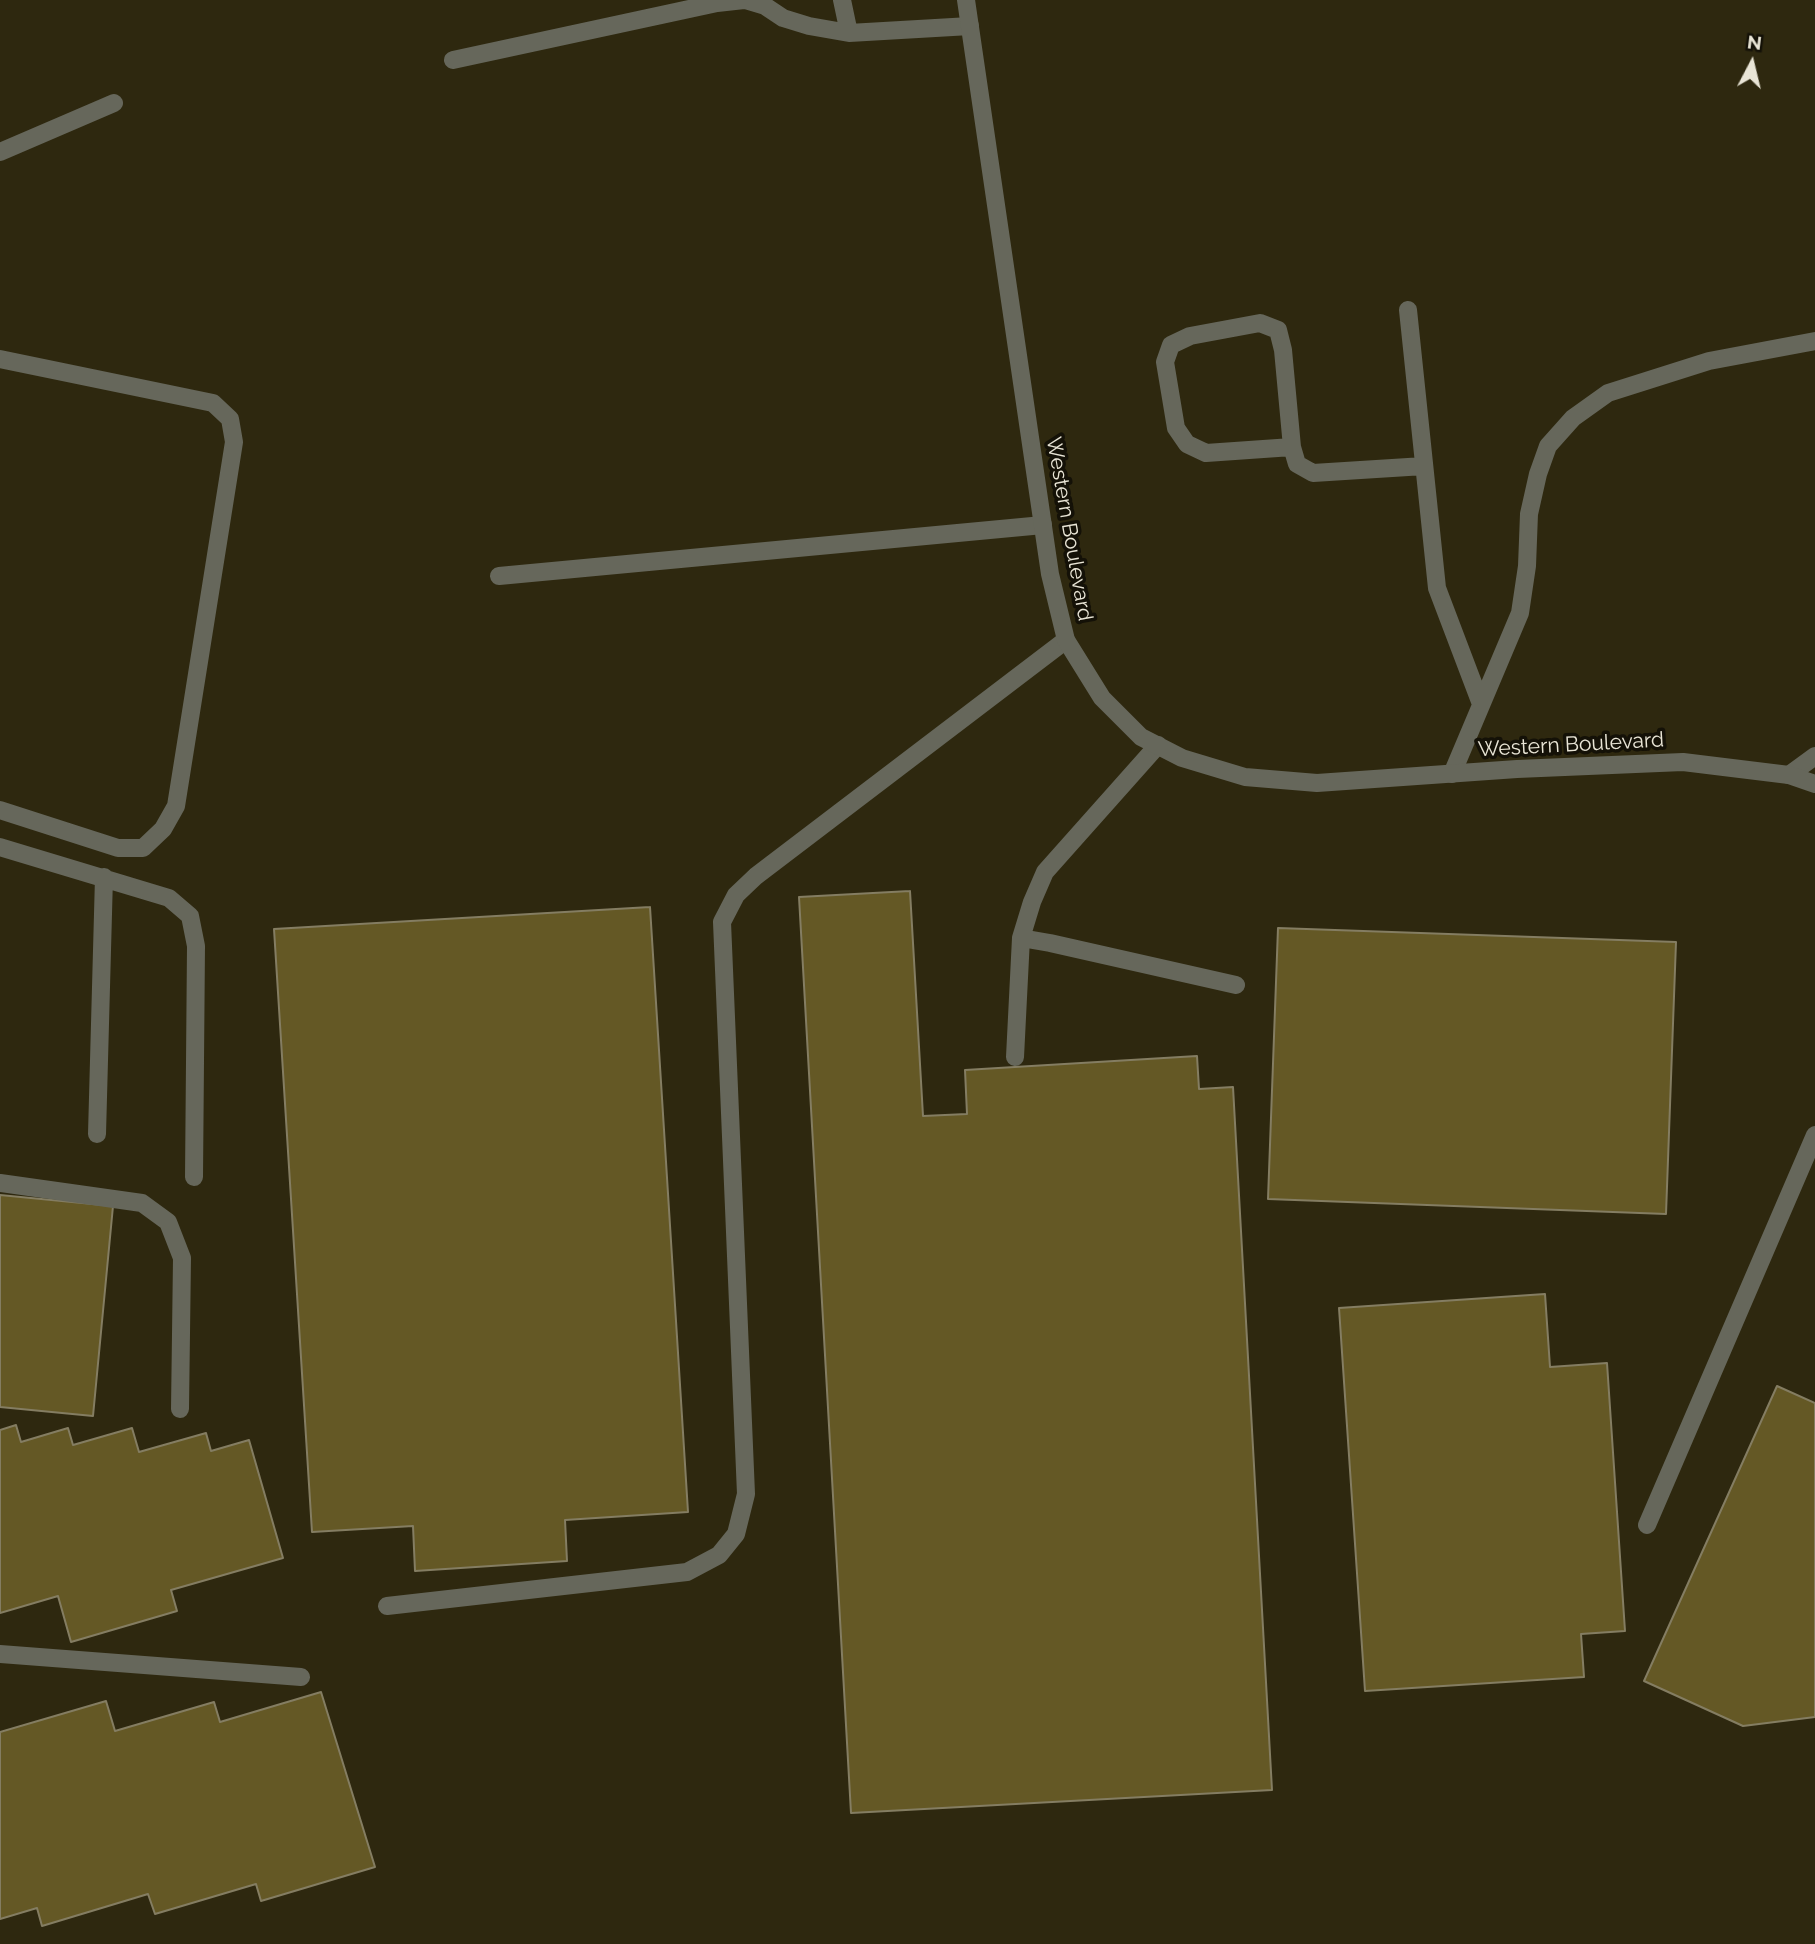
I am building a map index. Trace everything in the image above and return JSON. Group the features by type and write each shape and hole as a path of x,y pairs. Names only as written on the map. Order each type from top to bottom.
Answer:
{"street":[{"path":"453,60 744,0 765,6 783,18 849,33 970,26"},
{"path":"842,0 849,33"},
{"name":"Western Boulevard","path":"966,0 1050,574 1066,640 1102,698 1141,737 1182,758 1245,777 1317,783 1683,762 1789,775 1815,784"},
{"path":"0,152 114,103"},
{"path":"1408,310 1437,588 1481,704"},
{"path":"1292,447 1206,453 1187,444 1176,428 1166,362 1171,345 1190,336 1260,323 1278,330 1283,350 1292,447 1297,464 1313,473 1424,466"},
{"path":"1452,774 1520,613 1527,566 1529,514 1548,446 1573,418 1608,393 1709,361 1815,341"},
{"path":"0,359 213,403 230,419 234,442 176,806 163,829 143,848 118,848 0,810"},
{"path":"499,576 1043,526"},
{"path":"387,1606 687,1572 719,1555 736,1534 746,1494 722,922 736,895 756,876 1066,640"},
{"path":"1015,1057 1021,939 1031,902 1045,872 1158,745"},
{"path":"1789,775 1815,756"},
{"path":"0,847 169,898 190,916 196,946 194,1177"},
{"path":"97,1134 104,877"},
{"path":"1021,939 1050,943 1236,985"},
{"path":"1647,1525 1815,1135"},
{"path":"0,1183 142,1203 168,1222 182,1258 180,1409"},
{"path":"0,1654 301,1677"}],"building":[{"path":"910,891 923,1116 967,1114 965,1070 1197,1056 1199,1089 1233,1087 1272,1790 851,1813 799,897"},
{"path":"650,907 688,1512 565,1520 567,1561 415,1571 413,1526 312,1532 274,929"},
{"path":"1278,928 1676,942 1666,1214 1268,1199"},
{"path":"0,1195 113,1206 93,1416 0,1407"},
{"path":"1545,1294 1550,1367 1607,1363 1625,1631 1581,1634 1584,1677 1365,1691 1339,1308"},
{"path":"1777,1386 1815,1403 1815,1717 1743,1726 1644,1681"},
{"path":"16,1425 21,1442 68,1428 73,1445 132,1428 139,1452 206,1433 211,1451 249,1440 283,1558 171,1590 177,1611 71,1642 58,1596 0,1613 0,1430"},
{"path":"321,1692 375,1867 261,1901 256,1884 155,1914 148,1894 42,1926 37,1908 0,1919 0,1732 106,1701 115,1731 214,1702 220,1722"}]}
